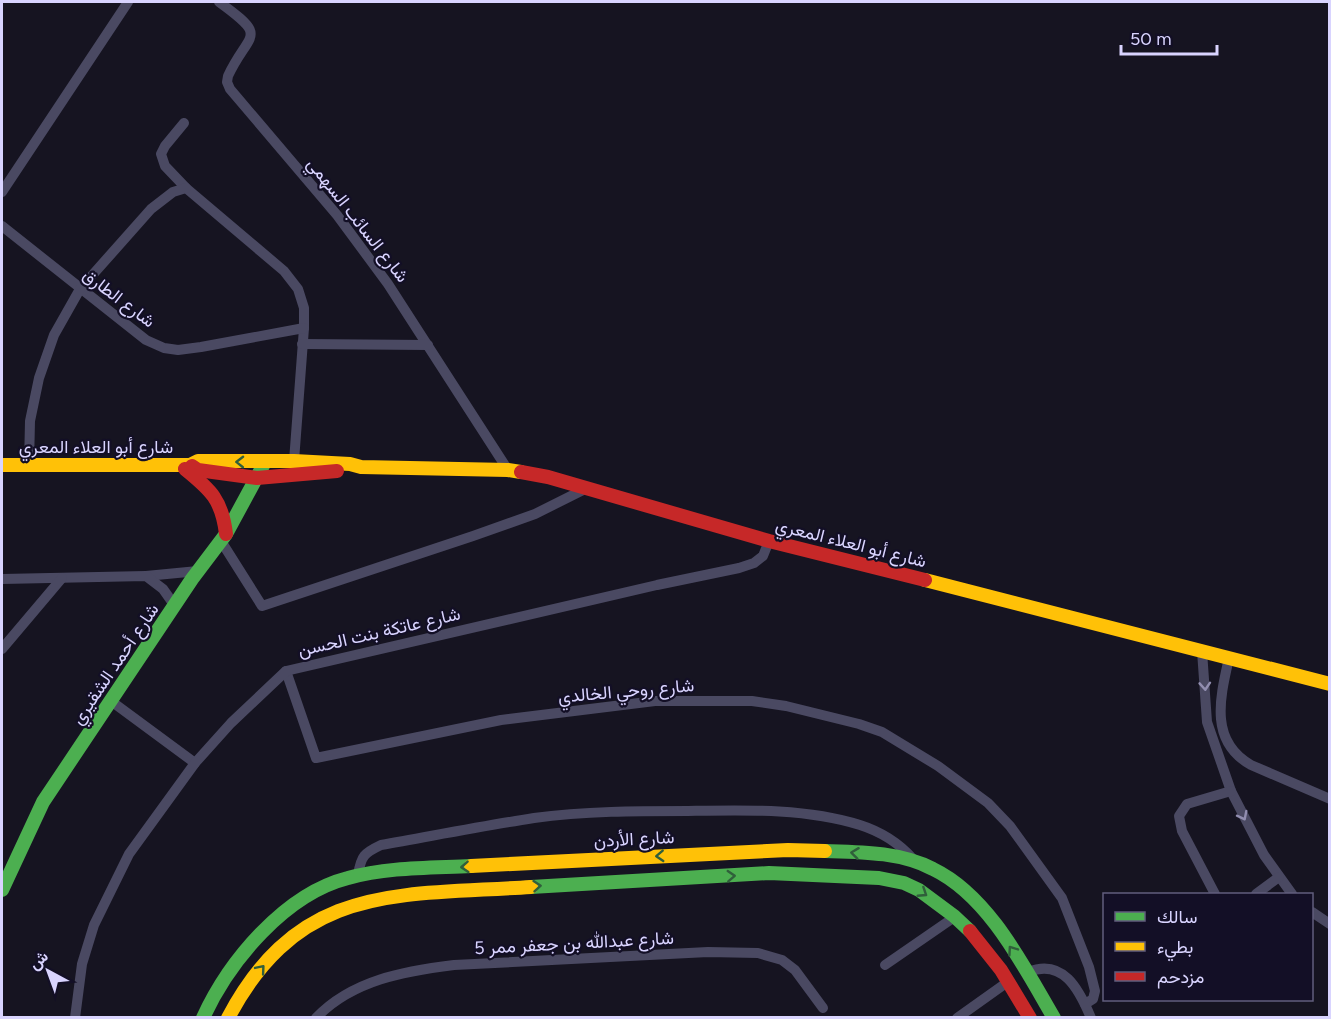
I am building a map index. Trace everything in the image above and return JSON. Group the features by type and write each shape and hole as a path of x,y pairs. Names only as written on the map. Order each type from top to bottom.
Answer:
{"main road":[{"name":"شارع أبو العلاء المعري","path":"2,465 185,465 198,461 294,461 350,464 361,467"},
{"name":"شارع أحمد الشقيري","path":"2,890 44,802 198,572 224,538 265,462"},
{"name":"شارع أبو العلاء المعري","path":"185,465 198,470 256,478 361,467 507,470 548,477 770,541 1329,684"},
{"path":"185,465 217,497 225,513 224,538"},
{"name":"شارع الأردن","path":"203,1017 217,988 234,962 278,919 319,890 332,883 358,875 574,860 788,850 844,851 894,858 916,863 940,873 970,895 985,912 1028,972 1054,1017"},
{"path":"574,860 575,883"},
{"path":"228,1017 247,986 274,953 308,924 336,911 405,894 790,873 889,878 921,890 956,916 981,941 1009,981 1030,1017"}],"street":[{"path":"2,192 128,2"},
{"name":"شارع السائب السهمي","path":"219,2 239,16 250,29 251,36 228,76 227,82 230,89 337,215 388,284 507,470"},
{"path":"184,123 161,154 165,166 186,188 291,279 302,299 304,328 294,461"},
{"path":"29,465 30,421 39,378 54,335 80,290 151,209 173,192 186,188"},
{"name":"شارع الطارق","path":"2,226 146,340 164,348 178,350 201,347 304,328"},
{"path":"303,344 428,345"},
{"path":"224,538 262,606 535,514 587,488"},
{"name":"شارع عاتكة بنت الحسن","path":"75,1017 82,964 93,925 129,854 195,763 231,723 286,671 754,564 763,556 770,541"},
{"path":"2,579 146,576 198,572"},
{"path":"146,576 163,589 175,606"},
{"path":"2,649 62,578"},
{"path":"1202,651 1209,728 1231,791 1252,834 1291,893"},
{"path":"1229,658 1224,682 1221,724 1225,741 1243,761 1329,799"},
{"name":"شارع روحي الخالدي","path":"286,671 316,758 501,720 655,701 752,701 830,716 882,732 938,766 988,803 1010,826 1062,898 1089,967 1095,991 1093,999 1085,1004"},
{"path":"111,701 195,763"},
{"path":"1209,728 1221,724"},
{"path":"1214,893 1182,831 1179,816 1187,804 1231,791"},
{"path":"358,875 360,860 368,851 381,845 534,818 622,812 742,810 814,815 842,820 880,832 898,843 916,863"},
{"path":"1258,893 1279,877"},
{"path":"1313,913 1329,924"},
{"path":"885,965 956,916"},
{"name":"شارع عبدالله بن جعفر ممر 5","path":"316,1017 329,1006 358,989 383,978 417,969 454,965 708,952 758,953 782,960 801,976 823,1008"},
{"path":"1028,972 1053,968 1075,987 1091,1017"},
{"path":"957,1017 1009,981"}],"traffic: fast":[{"path":"2,890 43,802 192,579 226,534 265,462"},
{"path":"825,851 880,854 908,859 921,863 953,881 971,896 1003,935 1054,1018"},
{"path":"203,1018 214,996 244,953 281,914 302,899 325,886 363,874 471,866"},
{"path":"531,887 769,873 879,878 904,883 919,890 970,931"}],"traffic: slow":[{"path":"2,465 190,465 198,461 294,461 350,464 361,467 521,472"},
{"path":"925,580 1330,684"},
{"path":"471,866 788,850 825,851"},
{"path":"228,1018 256,974 287,941 320,919 357,905 396,897 438,892 531,887"}],"traffic: jam":[{"path":"192,466 198,470 257,478 337,471"},
{"path":"185,469 214,497 222,512 226,534"},
{"path":"521,472 548,477 769,541 925,580"},
{"path":"970,931 1001,970 1030,1018"}]}
